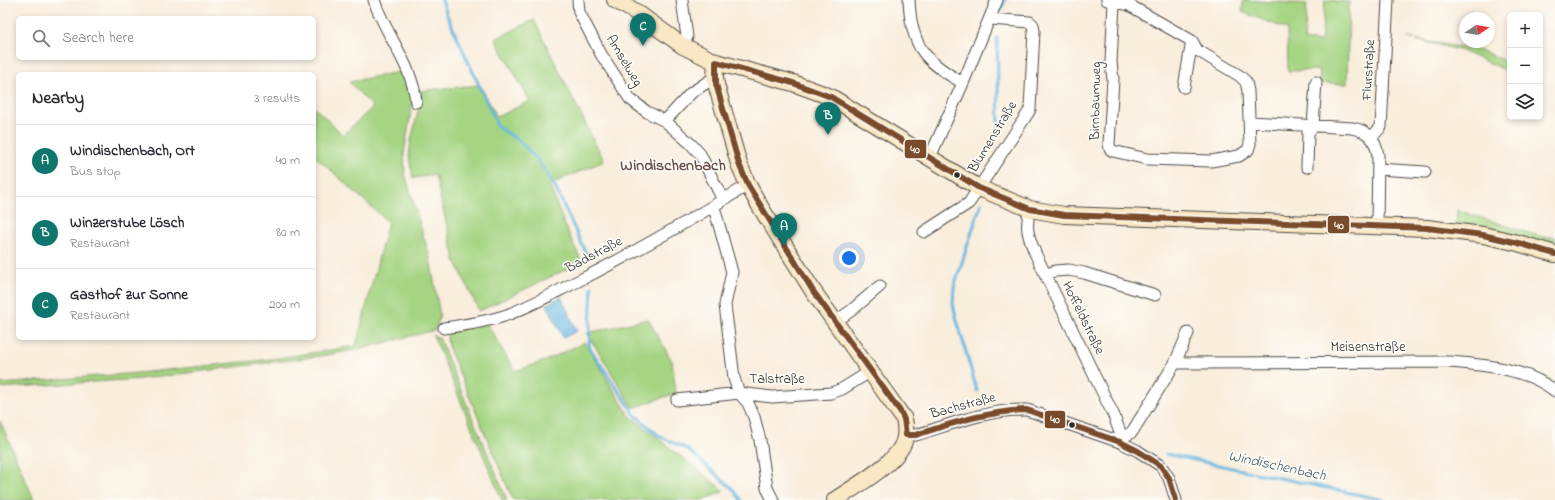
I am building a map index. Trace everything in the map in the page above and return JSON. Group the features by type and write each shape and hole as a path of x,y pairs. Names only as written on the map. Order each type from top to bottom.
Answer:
{"main road":[{"path":"615,0 636,12 716,70 793,83 831,97 979,188 1030,209 1064,215 1427,228 1483,235 1555,254"},
{"path":"716,70 739,164 748,185 813,292 871,370 904,419 906,435 902,446 894,458 835,500"}],"street":[{"path":"374,0 379,16 408,71 416,102"},
{"name":"Amselweg","path":"578,0 579,12 597,47 630,99 647,112 665,121 700,154 719,203 732,272 725,306 734,378 738,393"},
{"path":"682,0 687,37 683,46"},
{"path":"909,0 913,32 920,49 931,62 944,72 963,83"},
{"path":"930,157 963,83 997,0"},
{"name":"Flurstraße","path":"1371,138 1381,126 1388,0"},
{"path":"1110,1 1129,5 1192,41 1197,50 1240,76 1246,82 1248,91 1250,122 1352,128 1368,134 1376,144 1378,155 1377,226"},
{"name":"Birnbaumweg","path":"1110,1 1111,62 1113,80 1109,144 1110,149 1147,159 1211,161 1239,156 1248,150 1250,144 1250,122"},
{"name":"Blumenstraße","path":"979,188 1030,109 1034,31 1033,25 1030,22 990,19"},
{"path":"1184,87 1192,41"},
{"path":"665,121 691,93 716,70"},
{"path":"1307,167 1308,133 1313,126 1316,82"},
{"path":"1378,169 1425,172"},
{"name":"Badstraße","path":"444,328 477,323 503,316 528,306 604,268 748,185"},
{"path":"924,232 969,203 979,188"},
{"name":"Hoffeldstraße","path":"1030,209 1027,221 1027,232 1045,275 1114,416 1121,440"},
{"path":"1045,275 1055,271 1069,270 1084,273 1155,295"},
{"path":"835,322 852,310 880,286"},
{"path":"1121,440 1132,432 1175,363 1188,332"},
{"name":"Meisenstraße","path":"1175,363 1450,362 1486,365 1510,370 1550,387 1555,391"},
{"name":"Talstraße","path":"677,400 738,393 772,397 831,393 842,389 871,370"},
{"path":"738,393 748,403 754,417 760,440 767,488 773,500"},
{"name":"Bachstraße","path":"906,435 916,435 981,414 1005,410 1027,410 1121,440 1161,466 1169,478 1176,500"}],"green space":[{"path":"1243,0 1307,4 1304,40 1321,42 1325,0 1349,2 1347,84 1319,83 1320,70 1288,71 1287,29 1242,12"},
{"path":"534,20 604,161 549,185 566,228 582,262 479,311 455,260 435,175 413,178 409,156 411,140 419,108 418,91 480,85 497,117 530,101 495,39"},
{"path":"1408,38 1482,51 1507,62 1507,71 1459,50"},
{"path":"403,71 413,100 404,153 405,174 430,258 440,316 435,330 355,350 314,357 140,379 0,388 0,384 138,373 272,359 356,346 388,222 316,157 316,109 343,135 373,107 349,82"},
{"path":"1457,210 1542,237 1555,237 1555,249 1456,226"},
{"path":"648,319 672,361 676,393 633,408 587,333"},
{"path":"487,324 515,371 545,361 585,342 629,415 724,491 703,500 513,500 448,346 447,335 451,330"},
{"path":"433,335 439,338 507,500 502,500"},
{"path":"0,421 34,500 0,500"}],"water":[{"path":"561,297 577,331 563,338 547,304"}],"waterway":[{"path":"442,0 447,15 498,127 518,140 537,159 553,183 587,255"},
{"path":"1001,11 1005,0"},
{"path":"997,38 999,129"},
{"path":"977,391 953,303 954,287 981,204"},
{"path":"592,287 589,347 635,415 659,436 687,449 733,489 741,500"},
{"name":"Windischenbach","path":"1166,454 1384,500"}],"transit line":[{"name":"40","path":"716,62 793,83 831,97 979,188 1030,209 1064,215 1427,228 1483,235 1555,254"},
{"name":"40","path":"716,62 716,84 739,164 748,185 813,291 900,411 904,419 906,435"},
{"name":"40","path":"906,435 916,435 984,415 1027,410 1120,442 1138,451 1161,466 1169,478 1176,500"}],"place":[{"name":"Gasthof zur Sonne","path":"643,46"},
{"name":"Winzerstube Lösch","path":"828,135"},
{"name":"Windischenbach, Ort","path":"784,246"}],"district":[{"name":"Windischenbach","path":"673,166"}]}
